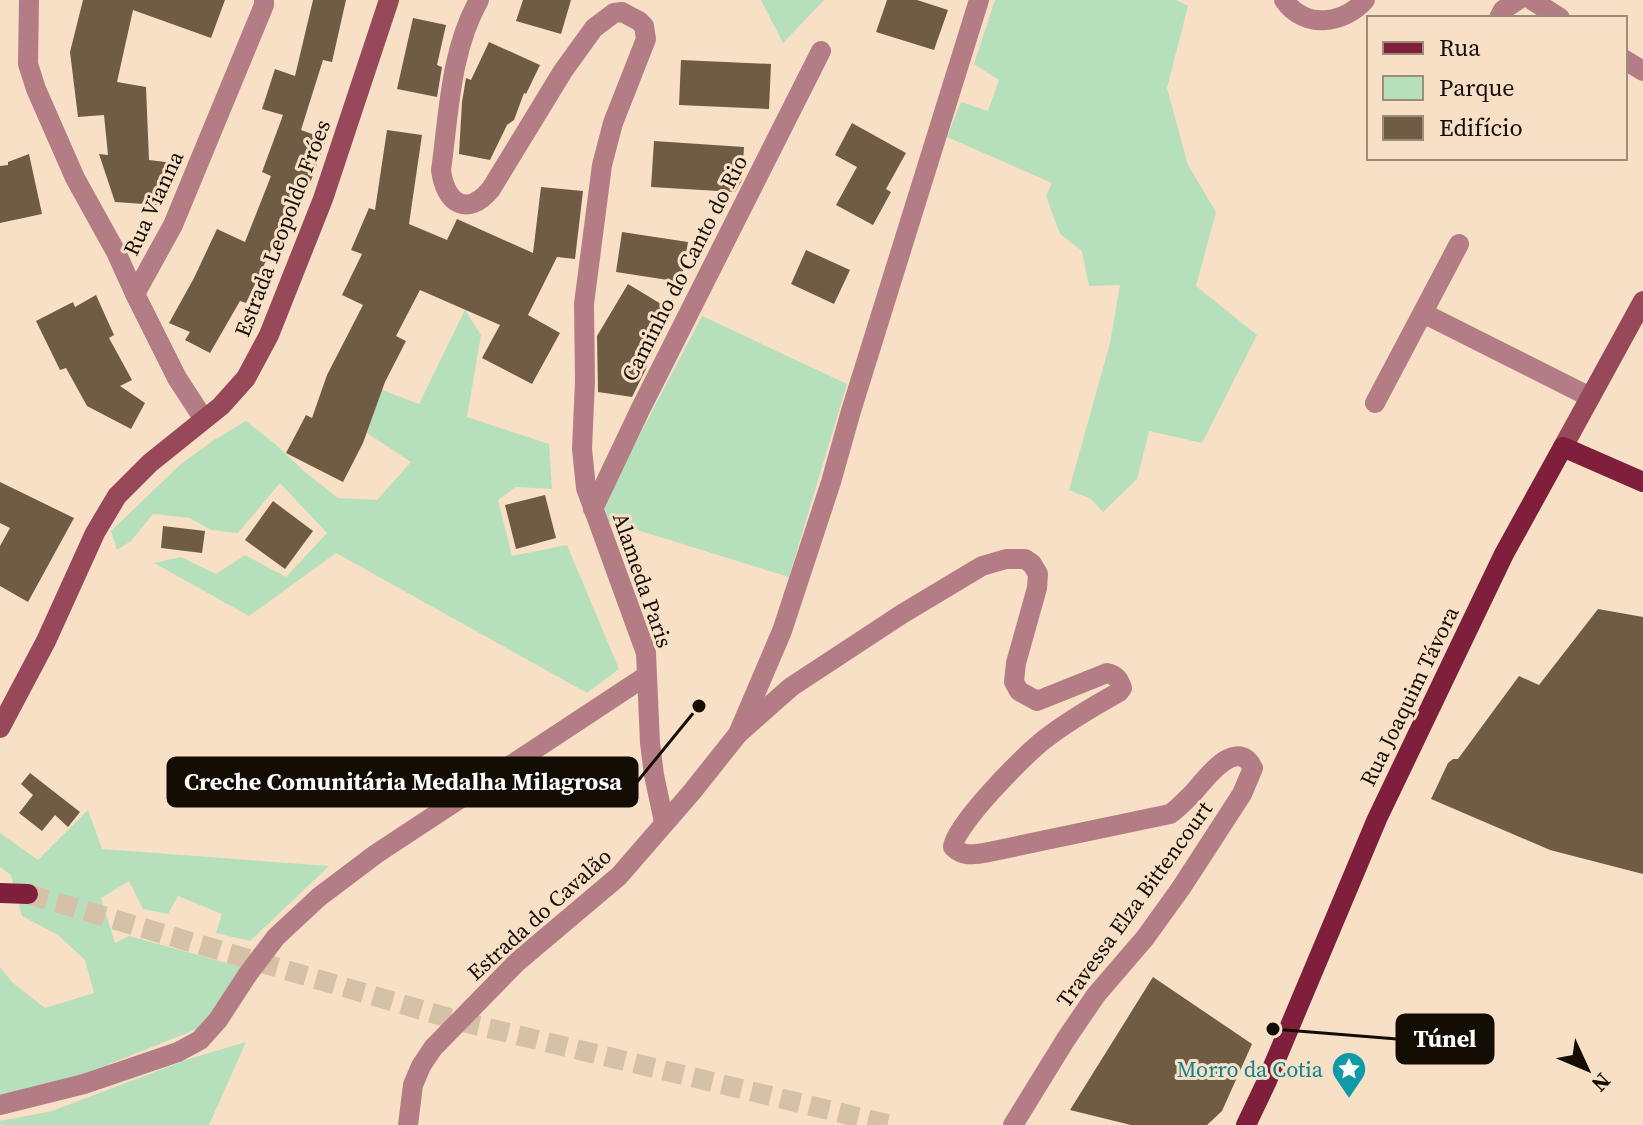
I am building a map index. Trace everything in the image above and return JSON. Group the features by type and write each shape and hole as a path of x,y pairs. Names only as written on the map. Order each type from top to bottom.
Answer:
{"main road":[{"path":"1563,447 1643,482"},
{"name":"Rua Joaquim Távora","path":"1246,1125 1377,819 1504,554 1563,447"},
{"path":"0,893 28,894"}],"street":[{"path":"29,0 28,64 36,89 75,178 116,252 177,378 203,418"},
{"name":"Rua Vianna","path":"135,294 173,225 264,0"},
{"name":"Estrada Leopoldo Fróes","path":"0,728 46,641 95,533 117,496 150,463 221,406 246,378 269,335 323,199 389,0"},
{"name":"Alameda Paris","path":"479,0 457,57 441,170 443,186 459,203 466,205 483,199 491,189 563,71 594,28 614,13 622,12 644,26 646,39 613,123 602,165 584,304 582,449 586,488 646,653 651,754 664,822"},
{"path":"664,822 738,734 782,631 979,0"},
{"path":"1284,0 1298,16 1315,20 1344,16 1365,0"},
{"path":"1500,16 1503,10 1518,0"},
{"path":"1532,0 1557,16"},
{"name":"Caminho do Canto do Rio","path":"593,509 821,51"},
{"path":"1375,403 1459,244"},
{"name":"Rua Joaquim Távora","path":"1563,447 1643,301"},
{"path":"1423,313 1590,397"},
{"name":"Travessa Elza Bittencourt","path":"738,734 791,687 902,614 982,566 1006,559 1025,559 1038,574 1016,663 1014,682 1019,691 1037,701 1107,673 1114,675 1122,688 1044,740 1007,775 971,816 953,841 953,847 965,855 989,852 1170,814 1220,763 1232,757 1242,757 1251,762 1253,768 1242,794 1145,938 1096,995 1013,1125"},
{"path":"0,1105 84,1084 178,1052 200,1040 218,1020 276,937 319,897 376,854 646,676"},
{"name":"Estrada do Cavalão","path":"408,1125 413,1085 433,1048 517,962 619,876 664,822"}],"green space":[{"path":"761,0 824,0 783,43"},
{"path":"995,0 1176,0 1188,6 1167,88 1188,165 1216,212 1196,286 1257,335 1202,443 1149,431 1137,479 1103,512 1091,499 1069,490 1110,343 1120,285 1089,286 1082,251 1060,234 1046,196 1052,183 947,137 961,102 988,111 999,80 974,64"},
{"path":"465,310 481,335 467,417 549,444 552,489 516,487 498,500 512,556 567,545 619,669 587,693 336,553 249,616 154,563 181,557 216,574 245,555 286,577 327,533 280,483 238,533 211,530 190,518 153,514 131,541 117,550 111,531 181,464 246,421 338,498 377,500 411,462 367,433 382,390 419,404"},
{"path":"702,316 847,384 789,577 608,521 604,503"},
{"path":"88,810 102,849 329,866 250,941 216,933 222,914 178,896 168,914 143,909 129,881 101,898 115,943 129,936 241,967 202,1027 52,1087 0,1096 0,967 12,982 45,1008 94,993 85,960 58,935 22,916 11,875 0,867 0,833 38,860"},
{"path":"246,1042 209,1125 0,1125 0,1121 52,1111 189,1059"}],"building":[{"path":"83,0 225,0 211,38 133,10 117,82 146,87 149,160 174,163 159,205 115,202 99,154 108,155 104,115 78,117 70,52"},
{"path":"313,0 346,0 332,62 323,60 301,130 326,139 283,247 274,244 246,303 240,301 210,353 185,340 190,332 169,323 217,229 245,242 271,176 262,172 283,115 262,109 275,69 295,76"},
{"path":"523,0 571,0 561,34 516,21"},
{"path":"887,0 917,0 948,10 934,50 876,32"},
{"path":"413,18 446,25 437,65 442,67 437,97 397,89"},
{"path":"489,42 540,65 524,93 514,120 507,125 490,160 459,154 466,78 471,80"},
{"path":"681,60 771,64 769,109 679,105"},
{"path":"852,123 906,153 886,189 891,192 873,225 836,205 857,167 835,155"},
{"path":"387,130 422,135 409,224 447,240 457,219 533,253 541,187 583,191 575,259 557,257 528,315 560,333 532,384 482,358 500,325 420,290 396,336 406,341 385,382 363,443 343,482 286,453 306,415 312,418 327,375 363,305 342,295 362,254 351,250 369,208 375,210"},
{"path":"654,141 744,147 742,180 735,192 651,187"},
{"path":"29,154 42,214 0,223 0,166"},
{"path":"622,232 688,242 681,282 616,272"},
{"path":"806,250 850,270 834,304 791,284"},
{"path":"628,284 671,310 649,347 646,369 632,397 598,392 597,336"},
{"path":"96,295 114,335 109,338 132,380 120,386 145,403 131,429 87,406 66,368 60,370 36,321 73,302 75,307"},
{"path":"0,482 74,518 28,602 0,586 0,546 10,528 0,523"},
{"path":"545,495 556,538 516,549 505,505"},
{"path":"273,501 313,531 285,569 245,540"},
{"path":"163,526 205,531 202,553 161,548"},
{"path":"1598,609 1643,617 1643,874 1550,850 1431,799 1448,763 1458,759 1519,676 1539,685"},
{"path":"30,773 80,812 68,827 55,815 42,831 19,813 33,795 21,784"},
{"path":"1153,977 1252,1044 1222,1111 1207,1125 1131,1125 1070,1110"}],"tunnel":[{"path":"28,894 459,1021 891,1125"}],"place":[{"name":"Creche Comunitária Medalha Milagrosa","path":"699,706"},
{"name":"Túnel","path":"1273,1029"},
{"name":"Morro da Cotia","path":"1349,1100"}]}
